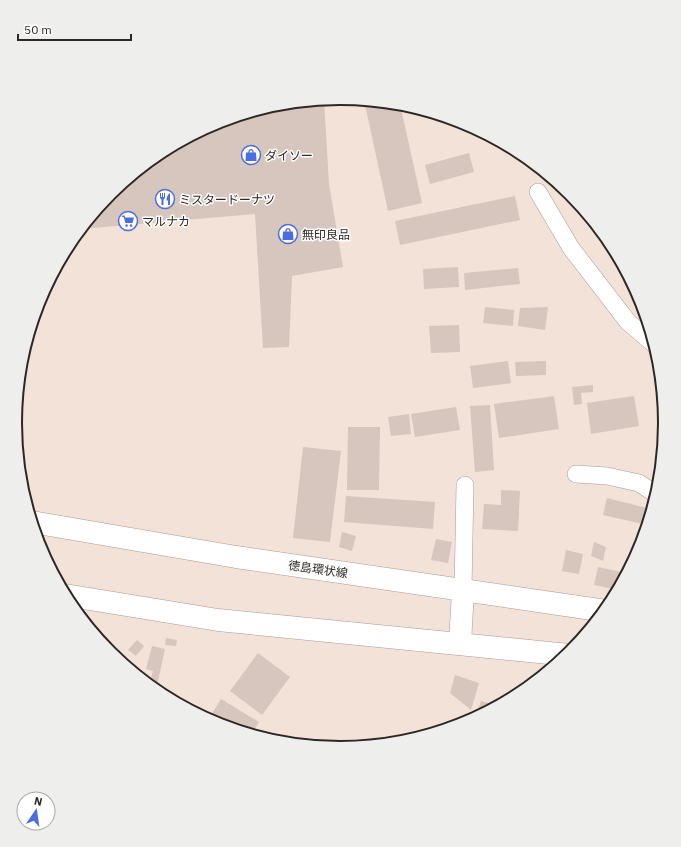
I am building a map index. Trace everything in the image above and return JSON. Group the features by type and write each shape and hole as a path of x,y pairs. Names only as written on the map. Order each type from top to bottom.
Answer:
{"main road":[{"name":"徳島環状線","path":"38,523 236,557 598,610"},
{"path":"460,643 463,591"},
{"path":"74,596 218,620 561,654"}],"street":[{"path":"538,192 571,248 628,322 647,338"},
{"path":"576,474 607,476 639,483 652,491"},
{"path":"463,591 465,486"}],"building":[{"name":"マルナカ","path":"324,106 329,184 343,267 292,276 289,347 263,348 255,214 89,228 101,213 130,184 164,159 200,138 219,129 258,116 278,111"},
{"path":"365,106 402,111 422,203 388,211"},
{"path":"469,153 474,172 430,184 425,165"},
{"path":"515,196 520,220 400,245 395,221"},
{"path":"458,267 459,287 424,289 423,269"},
{"path":"518,268 520,284 465,290 464,273"},
{"path":"485,307 514,310 513,326 483,323"},
{"path":"548,307 545,330 518,326 520,308"},
{"path":"459,325 460,352 431,353 429,326"},
{"path":"508,361 511,383 473,388 470,366"},
{"path":"546,361 546,375 516,376 515,362"},
{"path":"593,385 593,392 581,393 582,404 574,405 572,387"},
{"path":"554,396 559,429 499,438 494,404"},
{"path":"634,396 639,426 591,434 587,403"},
{"path":"490,405 494,470 475,472 470,406"},
{"path":"456,407 460,430 415,437 411,414"},
{"path":"409,414 411,434 391,436 388,417"},
{"path":"348,427 380,427 379,490 347,490"},
{"path":"303,447 341,451 330,542 293,538"},
{"path":"501,490 520,491 518,531 482,529 484,504 501,505"},
{"path":"346,496 435,502 433,529 344,522"},
{"path":"607,498 647,508 643,524 603,515"},
{"path":"342,532 356,536 352,551 339,547"},
{"path":"436,539 452,542 448,563 431,560"},
{"path":"594,542 606,547 603,561 591,556"},
{"path":"566,550 583,554 579,574 562,571"},
{"path":"598,567 621,572 612,589 594,585"},
{"path":"166,638 177,640 176,646 165,645"},
{"path":"137,640 144,646 136,656 128,650"},
{"path":"152,646 165,649 158,683 151,678 153,671 146,669"},
{"path":"258,653 290,677 262,715 230,691"},
{"path":"455,675 479,683 471,710 450,693"},
{"path":"221,699 259,722 254,730 211,714"},
{"path":"481,701 491,704 481,709 478,711"}],"place":[{"name":"ダイソー","path":"251,155"},
{"name":"ミスタードーナツ","path":"165,199"},
{"name":"マルナカ","path":"128,221"},
{"name":"無印良品","path":"288,234"}]}
